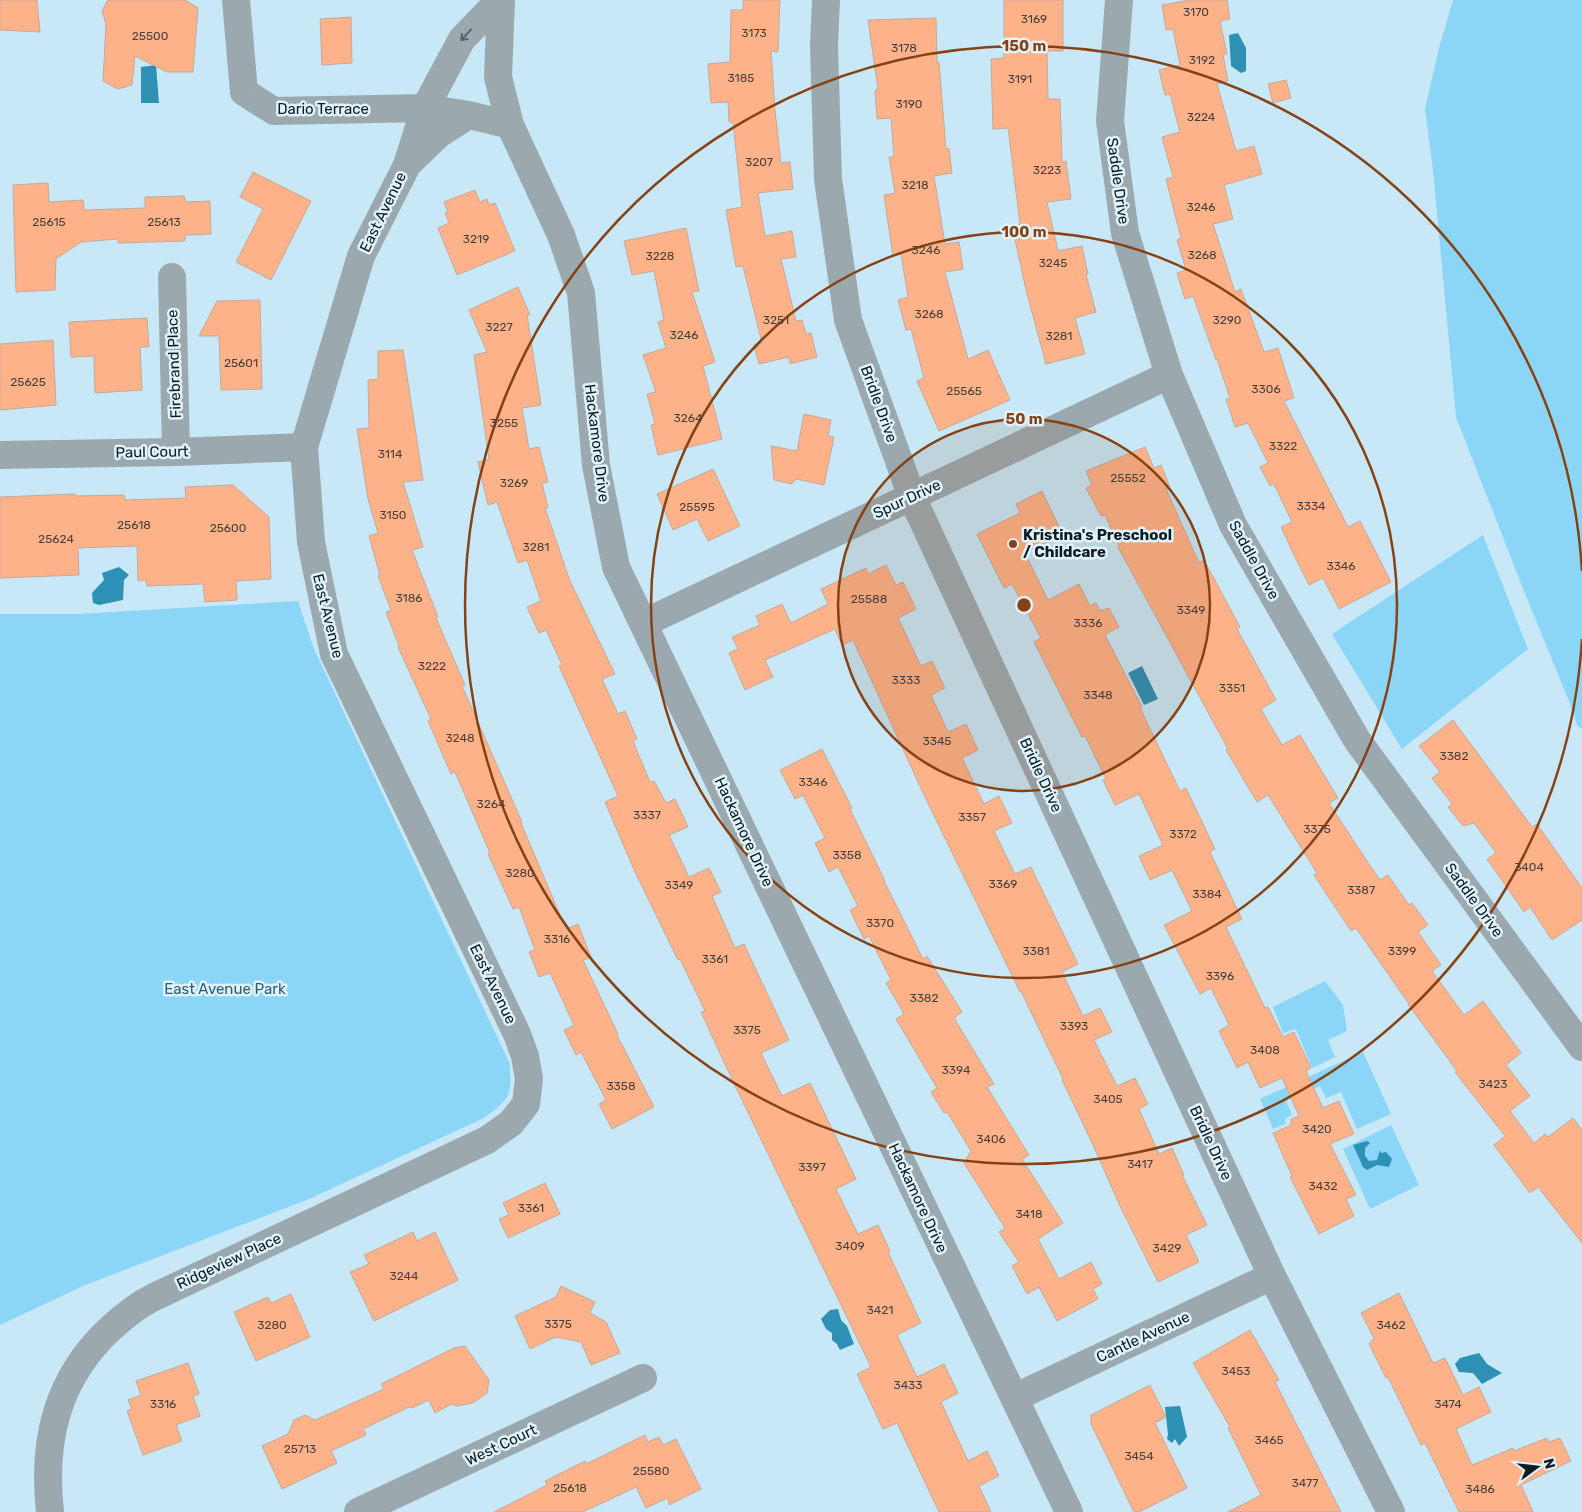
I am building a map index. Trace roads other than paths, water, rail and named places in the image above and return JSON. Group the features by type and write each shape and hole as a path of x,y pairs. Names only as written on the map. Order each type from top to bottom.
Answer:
{"street":[{"name":"Dario Terrace","path":"236,0 244,92 274,111 425,108 469,115"},
{"name":"East Avenue","path":"500,0 462,39 425,108 407,165 361,256 304,447 311,542 334,654 517,1034 525,1056 530,1079 526,1104"},
{"name":"East Avenue","path":"500,0 498,77 510,126"},
{"name":"Bridle Drive","path":"826,0 824,46 828,179 848,320 912,497 1272,1276 1391,1512"},
{"name":"Saddle Drive","path":"1119,0 1110,121 1125,233 1169,375 1233,525 1357,740 1582,1047"},
{"name":"East Avenue","path":"407,165 439,134 469,115"},
{"path":"469,115 510,126"},
{"name":"Hackamore Drive","path":"510,126 561,235 581,293 598,475 616,567 1069,1512"},
{"name":"Firebrand Place","path":"172,277 176,452"},
{"name":"Spur Drive","path":"644,623 1169,375"},
{"name":"Paul Court","path":"0,455 176,452 304,447"},
{"name":"Ridgeview Place","path":"49,1512 47,1480 49,1448 55,1419 64,1392 94,1344 118,1322 154,1296 487,1140 511,1122 526,1104"},
{"name":"Cantle Avenue","path":"1014,1398 1272,1276"},
{"name":"West Court","path":"358,1512 642,1378"}],"place":[{"name":"Kristina's Preschool / Childcare","path":"1013,544"}],"park label":[{"name":"East Avenue Park","path":"225,989"}]}
